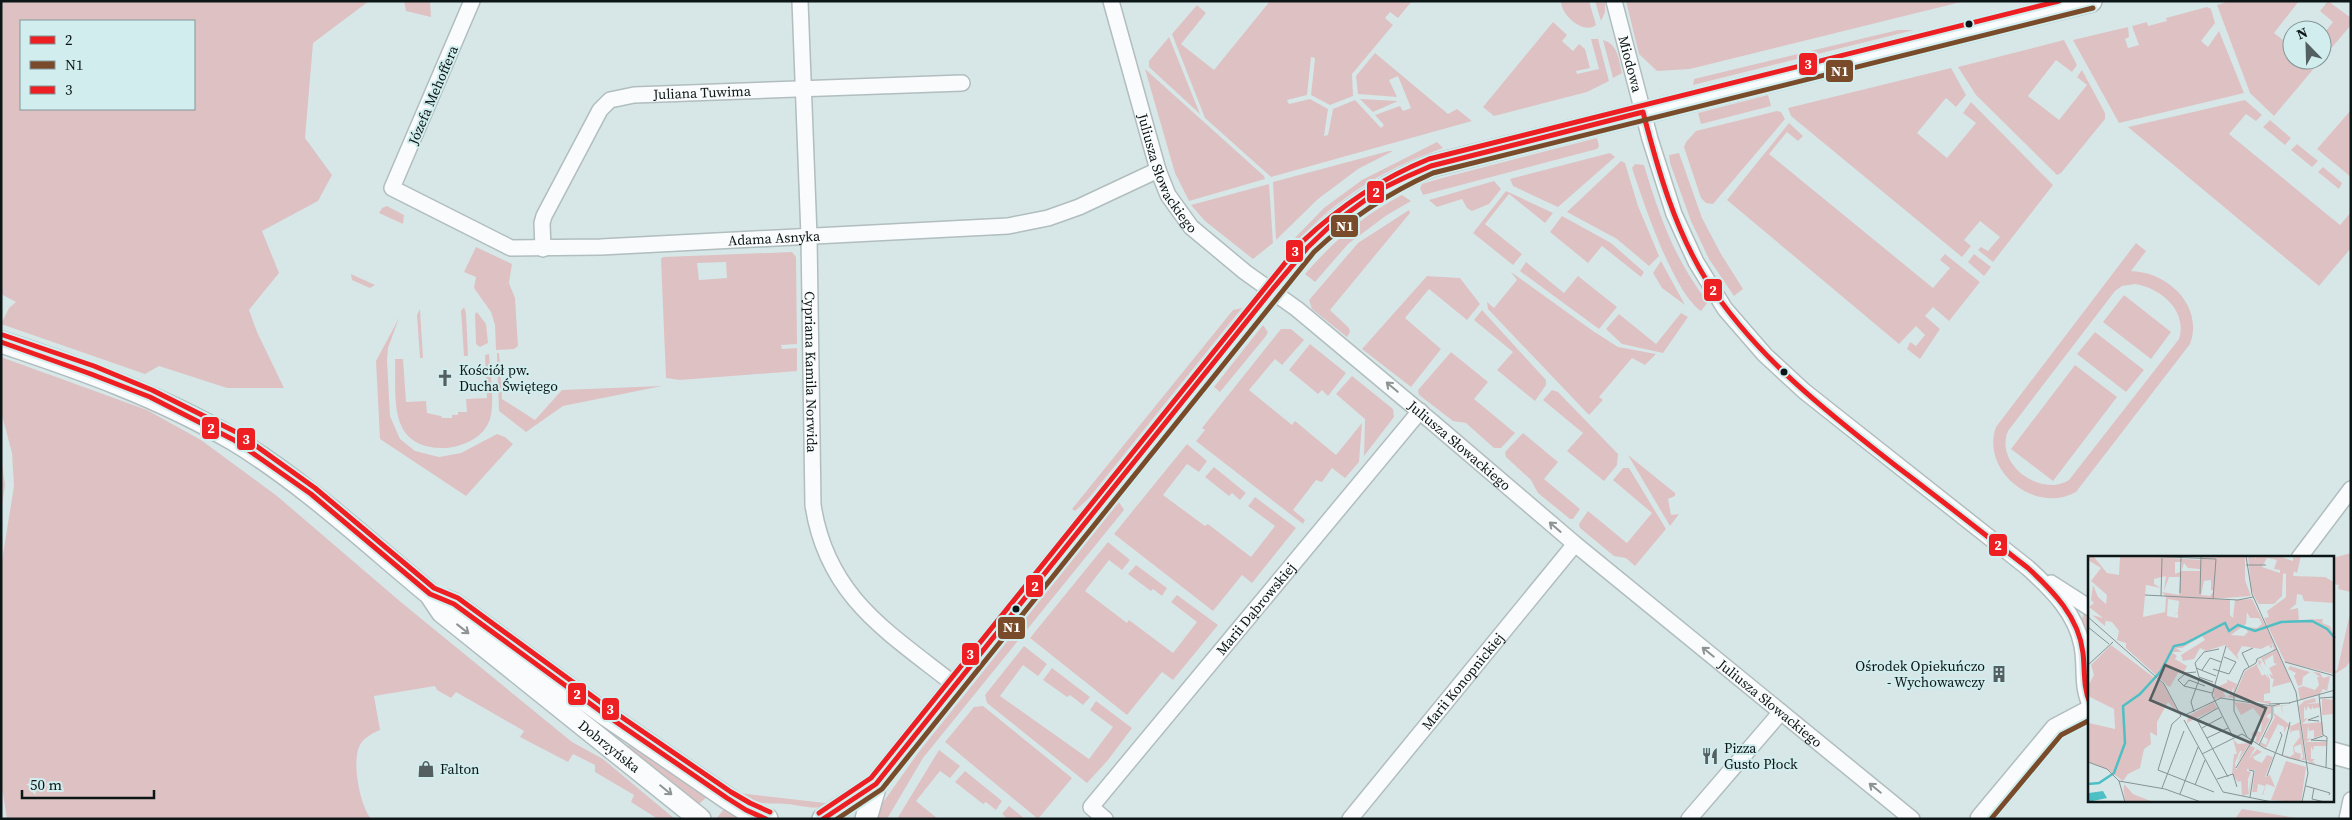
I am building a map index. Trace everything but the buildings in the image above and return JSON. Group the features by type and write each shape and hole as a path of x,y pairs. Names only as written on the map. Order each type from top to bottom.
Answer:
{"street":[{"name":"Józefa Mehoffera","path":"392,188 472,1"},
{"name":"Cypriana Kamila Norwida","path":"800,1 809,236 813,505 820,536 837,574 859,606 872,620 955,685"},
{"name":"Juliusza Słowackiego","path":"1111,1 1158,170 1168,195 1191,227 1245,272 1297,309 1420,411 1575,544 1912,819"},
{"name":"Miodowa","path":"1614,1 1661,177 1688,246 1707,281 1744,332 1784,373 1823,407 2028,568"},
{"path":"822,819 876,784 1308,247 1330,226 1379,190 1431,166 2091,1"},
{"name":"Juliana Tuwima","path":"543,249 542,223 544,216 600,110 610,100 634,94 803,90 962,83"},
{"name":"Adama Asnyka","path":"392,188 511,248 543,249 975,229 1017,225 1048,218 1079,207 1158,170"},
{"name":"Dobrzyńska","path":"1,342 90,372 166,404 234,440 302,488 430,594 442,612 700,819"},
{"name":"Marii Dąbrowskiej","path":"1105,819 1091,807 1420,411"},
{"path":"2301,556 2351,489"},
{"name":"Marii Konopnickiej","path":"1350,819 1575,544"},
{"path":"2028,568 2088,607"},
{"path":"2028,568 2057,595 2072,620 2082,644 2086,695 2088,700"},
{"name":"Dobrzyńska","path":"430,594 454,604 603,713 727,798 746,810 767,819"},
{"path":"1689,819 1781,712"},
{"path":"1981,819 2056,729 2088,712"},
{"path":"2334,753 2351,758"},
{"path":"866,819 876,784"},
{"path":"2347,819 2351,800"}],"shaded area":[{"path":"1,1 369,1 313,43 305,138 332,175 318,201 262,231 279,273 249,310 257,332 284,388 227,388 159,366 145,374 1,324 9,308 16,302 1,294"},
{"path":"404,1 430,1 431,17 406,11"},
{"path":"1270,1 1412,1 1398,18 1390,12 1385,18 1393,25 1352,74 1353,96 1330,105 1311,95 1315,58 1311,57 1307,95 1287,100 1289,104 1310,99 1328,109 1324,136 1328,135 1333,109 1355,100 1381,128 1384,125 1375,115 1400,106 1403,111 1411,108 1398,76 1389,80 1397,97 1358,94 1356,76 1375,53 1448,114 1457,109 1472,121 1271,177 1205,118 1172,34 1197,5 1206,13 1181,44 1214,70"},
{"path":"1561,1 1589,1 1596,25 1585,27 1574,22 1565,12"},
{"path":"1595,1 1605,1 1605,12 1601,21"},
{"path":"1626,1 1965,1 1690,69 1657,71 1639,54"},
{"path":"2230,1 2299,1 2284,20 2282,20 2274,33 2282,39 2282,70 2313,70 2274,116 2250,93 2217,5"},
{"path":"2328,1 2351,18 2351,25 2332,47 2333,22 2320,11"},
{"path":"2207,7 2211,9 2215,23 2201,41 2208,47 2219,31 2244,93 2119,123 2073,40 2128,27 2129,37 2125,39 2128,48 2139,45 2132,26 2147,22 2148,26 2167,21 2166,18"},
{"path":"1553,22 1567,35 1562,41 1573,51 1579,44 1585,49 1590,68 1576,71 1577,74 1599,69 1591,39 1598,39 1609,81 1587,92 1494,116 1483,107"},
{"path":"1898,30 1914,30 1693,85 1694,79"},
{"path":"1169,37 1200,114 1149,67 1149,61"},
{"path":"1603,40 1612,45 1619,58 1622,73 1613,78"},
{"path":"2064,40 2077,65 2072,72 2056,60 2028,96 2059,120 2087,85 2077,77 2082,70 2105,113 2105,119 2061,173 2057,175 1976,95 1958,67"},
{"path":"1951,68 1966,95 1956,107 1946,98 1917,133 1947,158 1976,123 1963,113 1971,102 2053,185 1993,262 1978,250 1981,247 1988,251 2000,237 1980,221 1964,240 1971,246 1962,257 1791,116 1788,108"},
{"path":"1145,69 1264,176 1265,179 1189,201 1175,173"},
{"path":"1768,95 1771,106 1701,124 1698,113"},
{"path":"1360,99 1398,101 1373,112"},
{"path":"2245,100 2262,115 2256,121 2246,114 2229,134 2340,225 2351,212 2351,248 2319,286 2128,127"},
{"path":"2351,110 2351,177 2317,149"},
{"path":"1777,111 1781,112 1785,119 1713,204 1706,203 1701,198 1684,147 1686,142 1696,131"},
{"path":"2270,120 2291,138 2285,145 2263,127"},
{"path":"1789,123 1803,136 1798,141 1787,132 1769,154 1933,288 1950,268 1940,260 1945,254 1980,282 1949,321 1933,307 1925,316 1940,329 1920,359 1907,349 1910,342 1916,346 1925,335 1916,326 1899,344 1727,200"},
{"path":"1597,138 1599,146 1597,149 1423,195 1420,188 1422,184 1442,178"},
{"path":"1437,142 1443,148 1397,167 1356,190 1320,219 1285,255 1286,247 1324,208 1362,180"},
{"path":"2297,144 2318,161 2312,167 2291,150"},
{"path":"1393,151 1358,169 1318,199 1276,240 1273,182"},
{"path":"1610,153 1615,157 1558,207 1513,186 1510,179"},
{"path":"1679,153 1702,218 1721,254 1743,289 1734,296 1709,259 1691,221 1670,163 1669,155"},
{"path":"1621,161 1625,163 1638,206 1659,256 1649,266 1617,239 1567,212"},
{"path":"1635,164 1644,165 1669,237 1686,270 1708,302 1701,311 1690,301 1680,285 1660,245 1632,168"},
{"path":"2323,167 2342,183 2339,189 2318,172"},
{"path":"1494,181 1501,189 1489,204 1472,211 1467,208 1462,199 1437,207 1429,200"},
{"path":"1269,184 1273,243 1253,259 1205,221 1191,205"},
{"path":"1506,191 1553,213 1545,223 1509,194 1485,224 1522,254 1513,265 1473,233"},
{"path":"1402,195 1411,201 1387,215 1348,244 1315,282 1305,274 1349,230 1374,211"},
{"path":"387,206 404,215 403,224 379,213 382,208"},
{"path":"1409,210 1410,213 1330,310 1349,328 1350,332 1347,337 1312,309 1309,300 1358,243"},
{"path":"1562,216 1611,243 1644,272 1641,277 1602,246 1588,263 1550,232"},
{"path":"2136,243 2146,251 2131,271 2158,277 2180,294 2187,304 2192,317 2193,330 2190,344 2076,492 2060,498 2044,498 2029,493 2015,485 2004,473 1996,459 1993,443 1996,427","holes":["2135,284 2154,290 2170,302 2176,310 2181,328 2179,339 2069,480 2058,484 2046,485 2023,475 2014,466 2008,455 2005,443 2008,431 2115,291 2122,286"]},
{"path":"476,247 512,264 509,283 515,298 518,346 514,349 496,350 495,325 491,312 474,288 476,277 464,272"},
{"path":"792,252 796,257 797,344 781,345 782,349 797,348 797,371 680,380 666,378 661,259 663,257","holes":["726,262 727,278 699,280 697,263"]},
{"path":"1974,254 1991,267 1984,276 1968,262"},
{"path":"1661,261 1685,305 1662,288 1653,273"},
{"path":"1526,262 1564,293 1578,276 1617,307 1599,329 1520,271"},
{"path":"1511,272 1618,347 1656,354 1645,365 1632,358 1599,397 1603,400 1589,415 1488,309 1487,302 1494,308 1517,280"},
{"path":"351,274 375,285 370,288 352,280"},
{"path":"1427,276 1460,278 1480,304 1467,320 1429,289 1405,318 1441,349 1411,387 1362,349"},
{"path":"2124,295 2171,332 2151,359 2103,322"},
{"path":"464,307 466,313 468,356 464,356 461,311"},
{"path":"1242,308 1089,498 1075,511 1072,509 1233,310"},
{"path":"420,309 423,358 420,358 417,315"},
{"path":"1482,310 1546,380 1546,385 1535,401 1497,370 1513,352 1474,320"},
{"path":"477,312 486,324 488,343 480,347 476,344 475,314"},
{"path":"1681,313 1688,317 1663,353 1622,344 1606,329 1619,314 1656,344"},
{"path":"399,318 388,348 387,360 390,416 400,439 415,451 439,457 461,453 497,434 505,437 513,444 466,496 380,439 376,361"},
{"path":"1263,325 1268,332 1266,336 1220,392 1214,387"},
{"path":"1281,329 1291,329 1304,340 1282,365 1275,359 1249,390 1292,425 1295,421 1336,455 1362,423 1359,462 1345,478 1332,468 1322,482 1316,480 1293,510 1305,520 1303,524 1196,441 1205,430 1202,428"},
{"path":"2095,332 2144,370 2126,392 2077,354"},
{"path":"1310,344 1346,373 1328,396 1322,390 1318,394 1289,370"},
{"path":"1451,352 1488,382 1474,399 1515,433 1501,448 1494,448 1466,423 1453,421 1419,395 1418,390"},
{"path":"497,353 499,353 502,399 535,420 562,390 662,386 563,406 526,432 499,411"},
{"path":"489,354 492,405 490,419 484,430 475,438 450,448 436,448 412,440 400,423 396,406 395,359 403,359 406,402 426,401 427,413 441,416 442,418 452,418 452,415 458,415 458,412 467,412 466,399 487,398 485,355"},
{"path":"1,357 147,410 201,440 277,496 402,603 572,742 603,759 675,819 658,819 631,802 634,795 595,772 595,765 573,754 568,762 520,737 524,731 456,692 451,698 437,690 435,686 374,696 380,730 363,741 359,747 356,763 358,784 367,813 371,819 7,819 1,782 1,567 14,486 12,453 1,412"},
{"path":"2075,365 2117,397 2053,481 2011,449"},
{"path":"1352,376 1393,409 1394,417 1364,456 1365,419 1336,394"},
{"path":"1552,390 1558,392 1618,454 1617,465 1604,481 1567,451 1583,433 1543,400"},
{"path":"1523,433 1558,462 1544,479 1580,509 1573,519 1570,519 1538,493 1531,480 1506,457 1505,452"},
{"path":"1187,444 1207,461 1199,472 1187,464 1163,495 1205,526 1208,524 1251,557 1275,526 1248,506 1255,497 1296,528 1252,583 1242,575 1213,611 1114,534"},
{"path":"1628,455 1675,493 1675,496 1668,499 1671,515 1679,514 1670,526"},
{"path":"1,458 5,485 1,511"},
{"path":"1214,467 1246,493 1240,500 1232,493 1229,496 1205,477"},
{"path":"1623,468 1629,468 1666,529 1635,566 1626,558 1614,556 1580,528 1579,524 1588,511 1627,543 1652,513 1613,480"},
{"path":"1119,502 1124,510 923,758 887,819 876,819 879,808 918,753"},
{"path":"1108,542 1130,560 1122,570 1109,560 1085,591 1127,623 1129,620 1173,653 1197,622 1171,602 1177,595 1218,625 1173,680 1162,672 1127,715 1030,638"},
{"path":"2351,553 2351,592 2338,589 2339,585 2334,584 2334,558"},
{"path":"1136,565 1167,588 1162,596 1153,589 1151,591 1128,574"},
{"path":"2351,609 2351,660 2346,667 2334,674 2334,670 2337,671"},
{"path":"2084,613 2088,619 2088,640 2082,619"},
{"path":"1024,646 1047,664 1038,676 1023,665 1000,696 1089,759 1113,727 1090,710 1096,701 1132,728 1108,760 1087,783 987,703 985,695"},
{"path":"1052,668 1090,697 1083,705 1070,695 1067,697 1043,680"},
{"path":"983,706 1072,778 1038,819 945,742 974,707"},
{"path":"630,744 707,797 699,804 628,746"},
{"path":"939,750 960,766 950,778 940,771 916,801 938,819 897,819"},
{"path":"965,771 1002,801 996,810 986,802 983,804 955,782"},
{"path":"739,793 827,804 826,806 815,808 762,803 751,800"},
{"path":"1009,806 1025,819 1008,819 1002,814"},
{"path":"724,809 739,819 716,819"},
{"path":"2242,809 2303,819 2235,819"}],"transit line":[{"name":"3","path":"819,813 871,778 1302,242 1362,194 1395,175 1429,159 2059,1"},
{"name":"N1","path":"837,819 882,789 1314,252 1355,218 1385,198 1433,173 2093,8"},
{"name":"2","path":"1643,112 1661,178 1677,220 1707,281 1726,308 1770,358 1819,404 1870,446 2028,568 2047,586 2070,616 2081,640 2085,685 2088,697"},
{"name":"2","path":"823,819 876,784 1271,291 1308,247 1330,226 1379,190 1431,166 1643,112"},
{"name":"3","path":"3,335 94,366 152,390 238,433 315,488 434,588 458,598 607,707 731,792 770,812"},
{"name":"2","path":"1,342 150,397 234,440 311,494 430,594 454,604 603,713 727,798 746,810 766,819"},
{"name":"N1","path":"1991,819 2061,735 2088,721"}],"place":[{"name":"Kościół pw. Ducha Świętego","path":"445,378"},
{"name":"Ośrodek Opiekuńczo - Wychowawczy","path":"1999,674"},
{"name":"Pizza Gusto Płock","path":"1710,756"},
{"name":"Falton","path":"426,769"}]}
